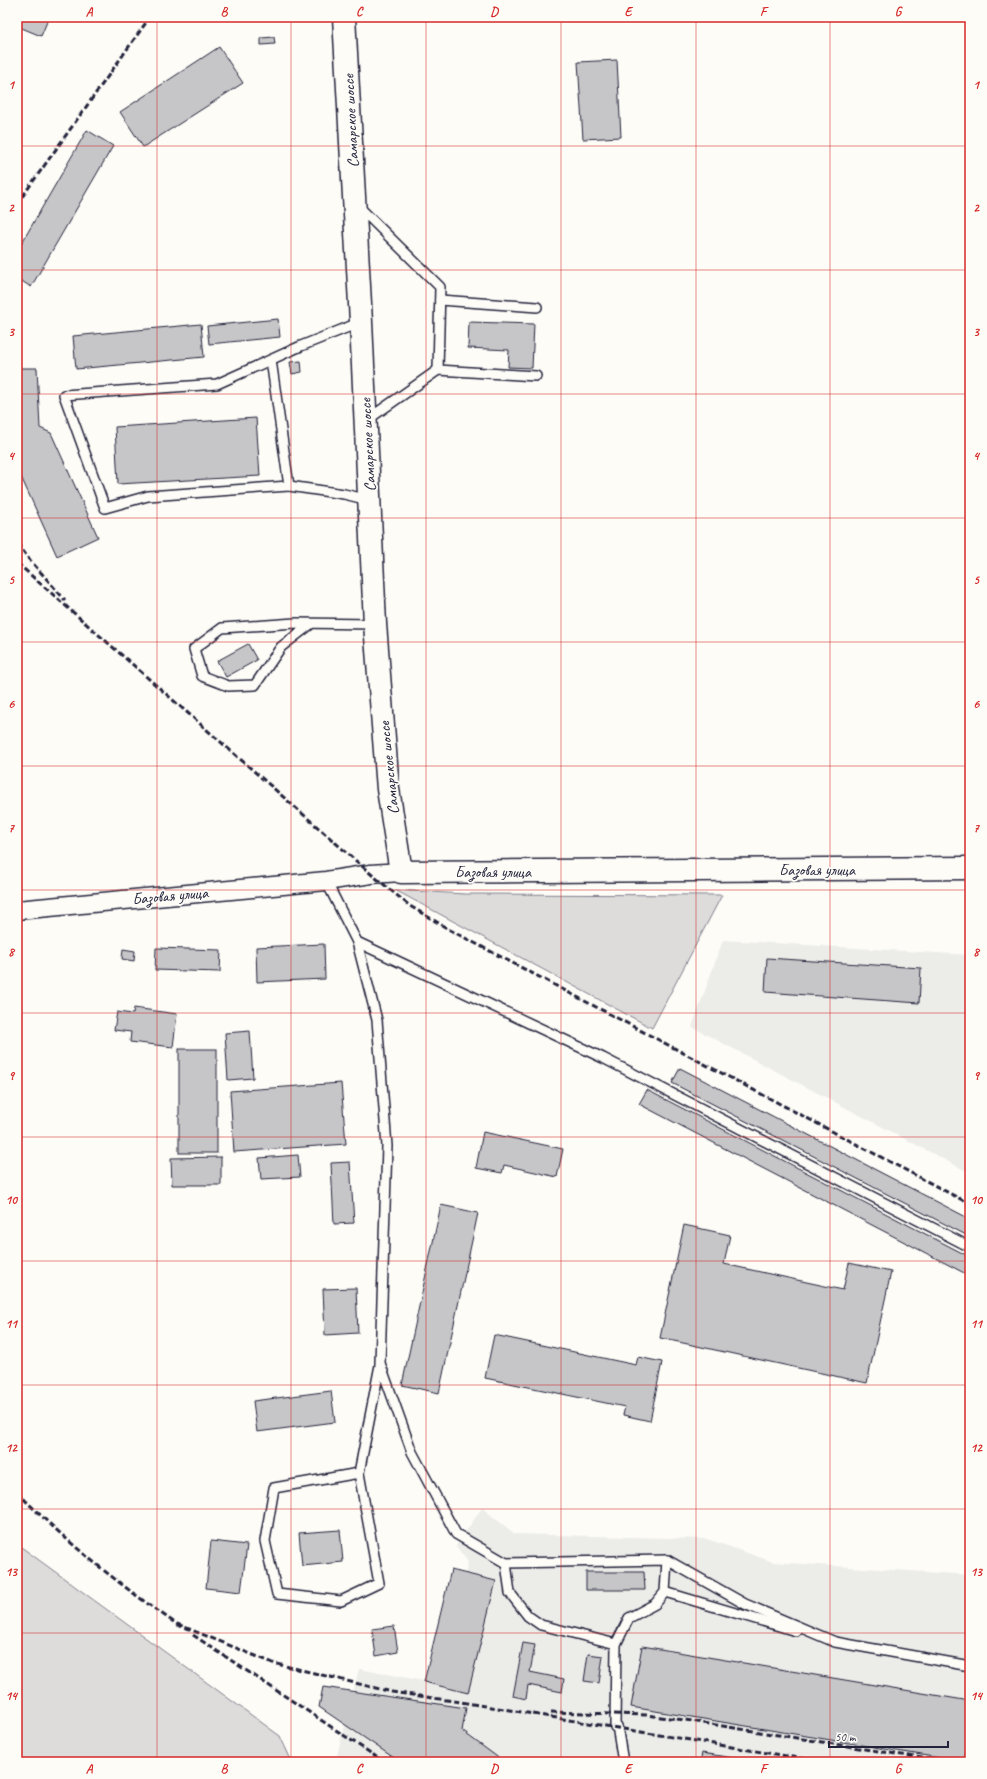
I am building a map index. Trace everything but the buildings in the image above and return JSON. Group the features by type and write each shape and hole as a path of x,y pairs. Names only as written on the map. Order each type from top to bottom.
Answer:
{"street":[{"name":"Самарское шоссе","path":"344,17 361,322 375,624 388,789 401,872"},
{"name":"Базовая улица","path":"17,910 326,881 401,872 970,868"}],"lane":[{"path":"354,202 440,287 438,370"},
{"path":"440,300 537,307"},
{"path":"361,322 217,384 64,395 105,508 148,496 289,486 344,494 369,500"},
{"path":"271,360 289,486"},
{"path":"366,420 438,370 536,376"},
{"path":"311,624 281,647 255,685 228,686 202,676 194,649 222,628 294,623 375,624"},
{"path":"326,881 357,942 377,1020 387,1146 380,1363 359,1473 379,1583 341,1600 277,1594 265,1540 274,1488 359,1473"},
{"path":"357,942 603,1058 970,1247"},
{"path":"380,1363 412,1452 456,1534 506,1563 667,1560 745,1604 835,1642"},
{"path":"623,1762 617,1726 615,1727 616,1644 629,1618 655,1604 665,1592 667,1560"},
{"path":"506,1563 510,1593 528,1616 541,1625 616,1644"},
{"path":"665,1592 835,1642 970,1666"}],"shaded area":[{"path":"395,890 465,894 722,895 652,1028"},
{"path":"723,940 970,955 970,1173 692,1027"},
{"path":"482,1508 515,1534 707,1539 773,1562 970,1575 970,1762 344,1762 337,1755 359,1669 440,1684 468,1562 456,1546"},
{"path":"17,1544 280,1736 292,1762 17,1762"}],"railway":[{"path":"17,204 150,17"},
{"path":"17,543 65,600"},
{"path":"17,563 371,874 410,906 450,930 970,1204"},
{"path":"17,1492 55,1529 96,1564 181,1627"},
{"path":"177,1624 273,1663 392,1692 822,1762"},
{"path":"193,1635 384,1762"},
{"path":"551,1712 646,1715 946,1762"}]}
